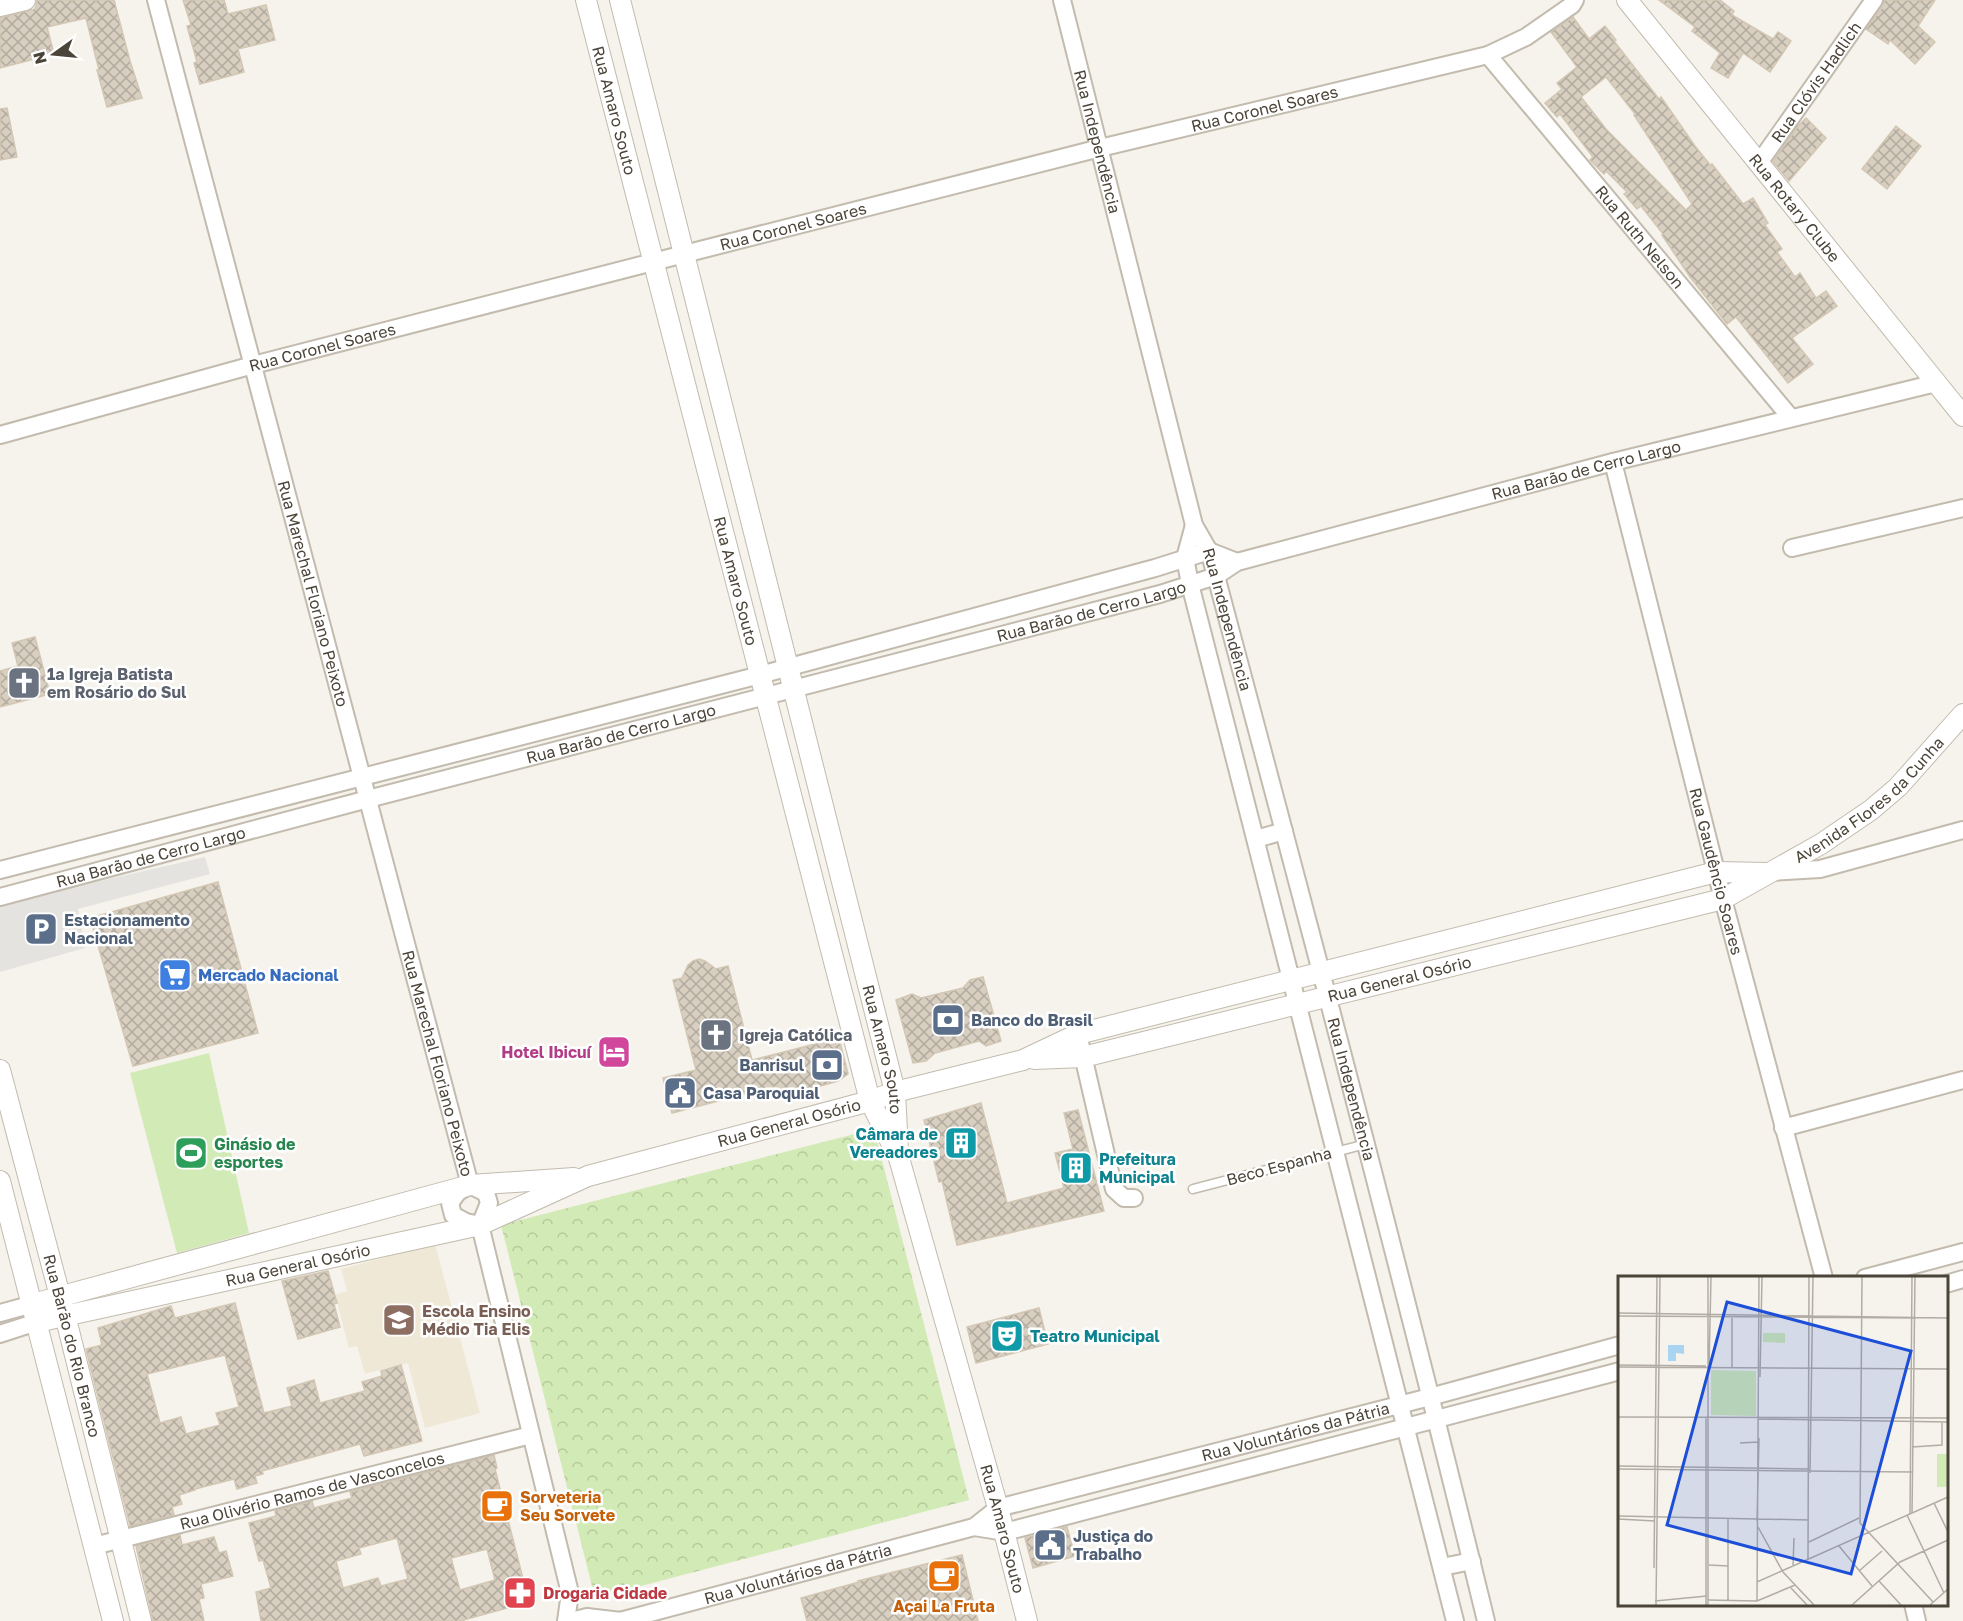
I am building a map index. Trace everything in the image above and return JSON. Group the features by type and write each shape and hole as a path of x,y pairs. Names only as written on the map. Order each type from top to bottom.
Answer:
{"street":[{"path":"0,6 25,0"},
{"name":"Rua Marechal Floriano Peixoto","path":"156,0 470,1185 486,1193 489,1203 480,1225 570,1593 582,1620"},
{"name":"Rua Amaro Souto","path":"586,0 870,1101 898,1158 1005,1532 1027,1621"},
{"name":"Rua Amaro Souto","path":"620,0 895,1092 898,1158"},
{"name":"Rua Independência","path":"1062,0 1194,525 1209,551 1322,971 1486,1621"},
{"name":"Rua Coronel Soares","path":"0,435 253,365 653,262 1100,148 1488,55 1526,37 1572,5 1575,0"},
{"name":"Rua Rotary Clube","path":"1626,0 1963,416"},
{"name":"Rua Clóvis Hadlich","path":"1759,163 1874,0"},
{"name":"Rua Ruth Nelson","path":"1488,55 1791,418"},
{"name":"Rua Barão de Cerro Largo","path":"0,897 368,799 1119,605 1216,576 1237,562 1613,462 1936,382"},
{"name":"Rua Gaudêncio Soares","path":"1613,462 1716,872 1823,1276"},
{"path":"1792,548 1963,508"},
{"name":"Rua Independência","path":"1194,525 1185,558 1190,584 1455,1621"},
{"path":"1209,551 1237,562"},
{"name":"Rua Barão de Cerro Largo","path":"0,870 760,675 1113,580 1209,551"},
{"path":"1113,580 1119,605"},
{"path":"919,632 926,655"},
{"name":"Avenida Flores da Cunha","path":"1768,873 1821,844 1871,810 1898,787 1963,714"},
{"path":"503,740 510,763"},
{"path":"157,829 165,853"},
{"name":"Rua General Osório","path":"1023,1060 1078,1034 1716,872 1768,873 1820,869 1963,830"},
{"path":"1256,839 1284,831"},
{"path":"103,843 111,867"},
{"name":"Rua General Osório","path":"62,1306 480,1225 588,1176 870,1101 895,1092 1023,1060 1083,1057 1723,899 1768,873"},
{"path":"1581,906 1590,932"},
{"path":"1078,1034 1114,1189 1124,1198 1134,1198"},
{"name":"Rua Barão do Rio Branco","path":"0,1070 141,1621"},
{"path":"1783,1128 1963,1080"},
{"name":"Rua General Osório","path":"0,1313 35,1313 62,1306 470,1185 588,1176"},
{"name":"Rua Barão do Rio Branco","path":"0,1181 113,1621"},
{"name":"Rua Marechal Floriano Peixoto","path":"470,1185 458,1192 450,1203 453,1215 466,1222 480,1225"},
{"path":"1873,1276 1963,1252"},
{"path":"1948,1284 1963,1279"},
{"name":"Rua General Osório","path":"0,1334 35,1313"},
{"name":"Rua Voluntários da Pátria","path":"582,1620 621,1621 974,1527 998,1508 1400,1405 1618,1346"},
{"name":"Rua Voluntários da Pátria","path":"974,1527 1005,1532 1618,1372"},
{"name":"Rua Olivério Ramos de Vasconcelos","path":"94,1546 531,1435"},
{"path":"1146,1470 1153,1494"},
{"path":"1442,1567 1472,1561"},
{"name":"Rua Marechal Floriano Peixoto","path":"566,1621 570,1593"},
{"path":"1913,1606 1917,1621"}],"lane":[{"name":"Beco Espanha","path":"1193,1189 1366,1144"}],"shaded area":[{"name":"Estacionamento Nacional","path":"205,857 210,874 78,909 85,948 0,972 0,904"},
{"name":"Escola Ensino Médio Tia Elis","path":"435,1244 480,1413 425,1428 408,1363 365,1374 357,1346 349,1348 335,1295 347,1291 341,1269"}],"green space":[{"name":"Ginásio de esportes","path":"209,1053 249,1233 177,1253 130,1073"},
{"path":"874,1129 969,1500 595,1598 501,1225"}],"building":[{"path":"37,0 114,0 142,98 107,107 86,18 47,27 54,54 0,68 0,18 35,9"},
{"path":"183,0 224,0 228,14 266,5 275,40 238,49 244,72 200,84 194,63 197,62 187,26 191,25"},
{"path":"1659,0 1720,0 1734,11 1732,15 1773,39 1778,32 1791,41 1770,72 1743,53 1728,78 1711,68 1720,53 1692,31 1695,27"},
{"path":"1884,0 1935,0 1918,26 1935,42 1915,64 1890,40 1888,44 1866,29 1883,6"},
{"path":"1573,17 1589,39 1605,26 1659,99 1661,97 1695,146 1743,204 1753,198 1768,223 1765,225 1782,249 1777,252 1795,277 1800,273 1816,298 1826,291 1837,306 1792,338 1813,364 1788,383 1736,317 1727,324 1690,277 1663,234 1641,206 1637,209 1624,194 1627,192 1606,171 1604,174 1590,160 1593,157 1560,114 1557,117 1545,103 1562,89 1557,83 1577,67 1551,32","holes":["1606,77 1635,114 1692,204 1686,210 1606,129 1581,97"]},
{"path":"7,108 17,157 0,160 0,109"},
{"path":"1806,118 1826,138 1789,181 1773,162 1797,127"},
{"path":"1896,126 1921,146 1887,189 1862,169"},
{"name":"1ª Igreja Batista em Rosário do Sul","path":"35,637 50,694 0,707 0,671 18,666 12,643"},
{"name":"Mercado Nacional","path":"218,882 258,1033 133,1066 90,918"},
{"name":"Igreja Católica","path":"699,959 716,969 728,966 752,1060 839,1038 848,1074 838,1081 781,1097 777,1086 672,1113 663,1078 696,1070 673,980 682,978 688,965"},
{"name":"Banco do Brasil","path":"983,977 1001,1041 986,1046 979,1041 935,1053 926,1061 913,1063 896,1000 912,994 921,998 963,988 970,980"},
{"name":"Prefeitura Municipal","path":"981,1103 1007,1203 1064,1188 1055,1153 1073,1149 1064,1113 1078,1110 1104,1211 957,1245 942,1181 939,1182 924,1120"},
{"path":"328,1271 337,1303 334,1304 340,1327 298,1339 282,1281"},
{"path":"235,1303 264,1413 292,1406 287,1388 314,1380 320,1403 365,1391 362,1382 382,1376 381,1371 401,1365 422,1441 364,1456 360,1444 262,1471 263,1474 255,1476 257,1483 237,1489 234,1479 195,1489 179,1495 182,1504 172,1507 174,1515 130,1526 86,1349 102,1345 98,1328 171,1306 175,1318","holes":["225,1355 239,1407 216,1413 220,1425 186,1434 181,1417 160,1423 147,1374"]},
{"name":"Teatro Municipal","path":"1039,1308 1048,1344 976,1363 967,1327"},
{"path":"494,1455 497,1468 495,1469 529,1602 460,1621 261,1621 256,1592 271,1588 263,1560 259,1561 249,1523 276,1516 275,1511 312,1501 314,1508 352,1498 350,1492","holes":["397,1538 408,1579 381,1586 378,1578 343,1588 336,1561 361,1554 359,1548","487,1549 495,1580 460,1590 451,1558"]},
{"name":"Justiça do Trabalho","path":"1067,1527 1075,1556 1033,1568 1025,1538"},
{"path":"180,1535 182,1545 214,1537 219,1553 226,1551 233,1576 201,1584 204,1598 199,1599 204,1621 153,1621 136,1546"},
{"path":"962,1555 978,1621 807,1621 801,1598"}],"place":[{"name":"1ª Igreja Batista em Rosário do Sul","path":"24,683"},
{"name":"Estacionamento Nacional","path":"41,929"},
{"name":"Mercado Nacional","path":"175,975"},
{"name":"Banco do Brasil","path":"948,1020"},
{"name":"Igreja Católica","path":"716,1035"},
{"name":"Hotel Ibicuí","path":"614,1052"},
{"name":"Banrisul","path":"827,1065"},
{"name":"Casa Paroquial","path":"680,1093"},
{"name":"Câmara de Vereadores","path":"961,1143"},
{"name":"Ginásio de esportes","path":"191,1153"},
{"name":"Prefeitura Municipal","path":"1076,1168"},
{"name":"Escola Ensino Médio Tia Elis","path":"399,1320"},
{"name":"Teatro Municipal","path":"1007,1336"},
{"name":"Sorveteria Seu Sorvete","path":"497,1506"},
{"name":"Justiça do Trabalho","path":"1050,1545"},
{"name":"Açai La Fruta","path":"944,1576"},
{"name":"Drogaria Cidade","path":"520,1593"}]}
